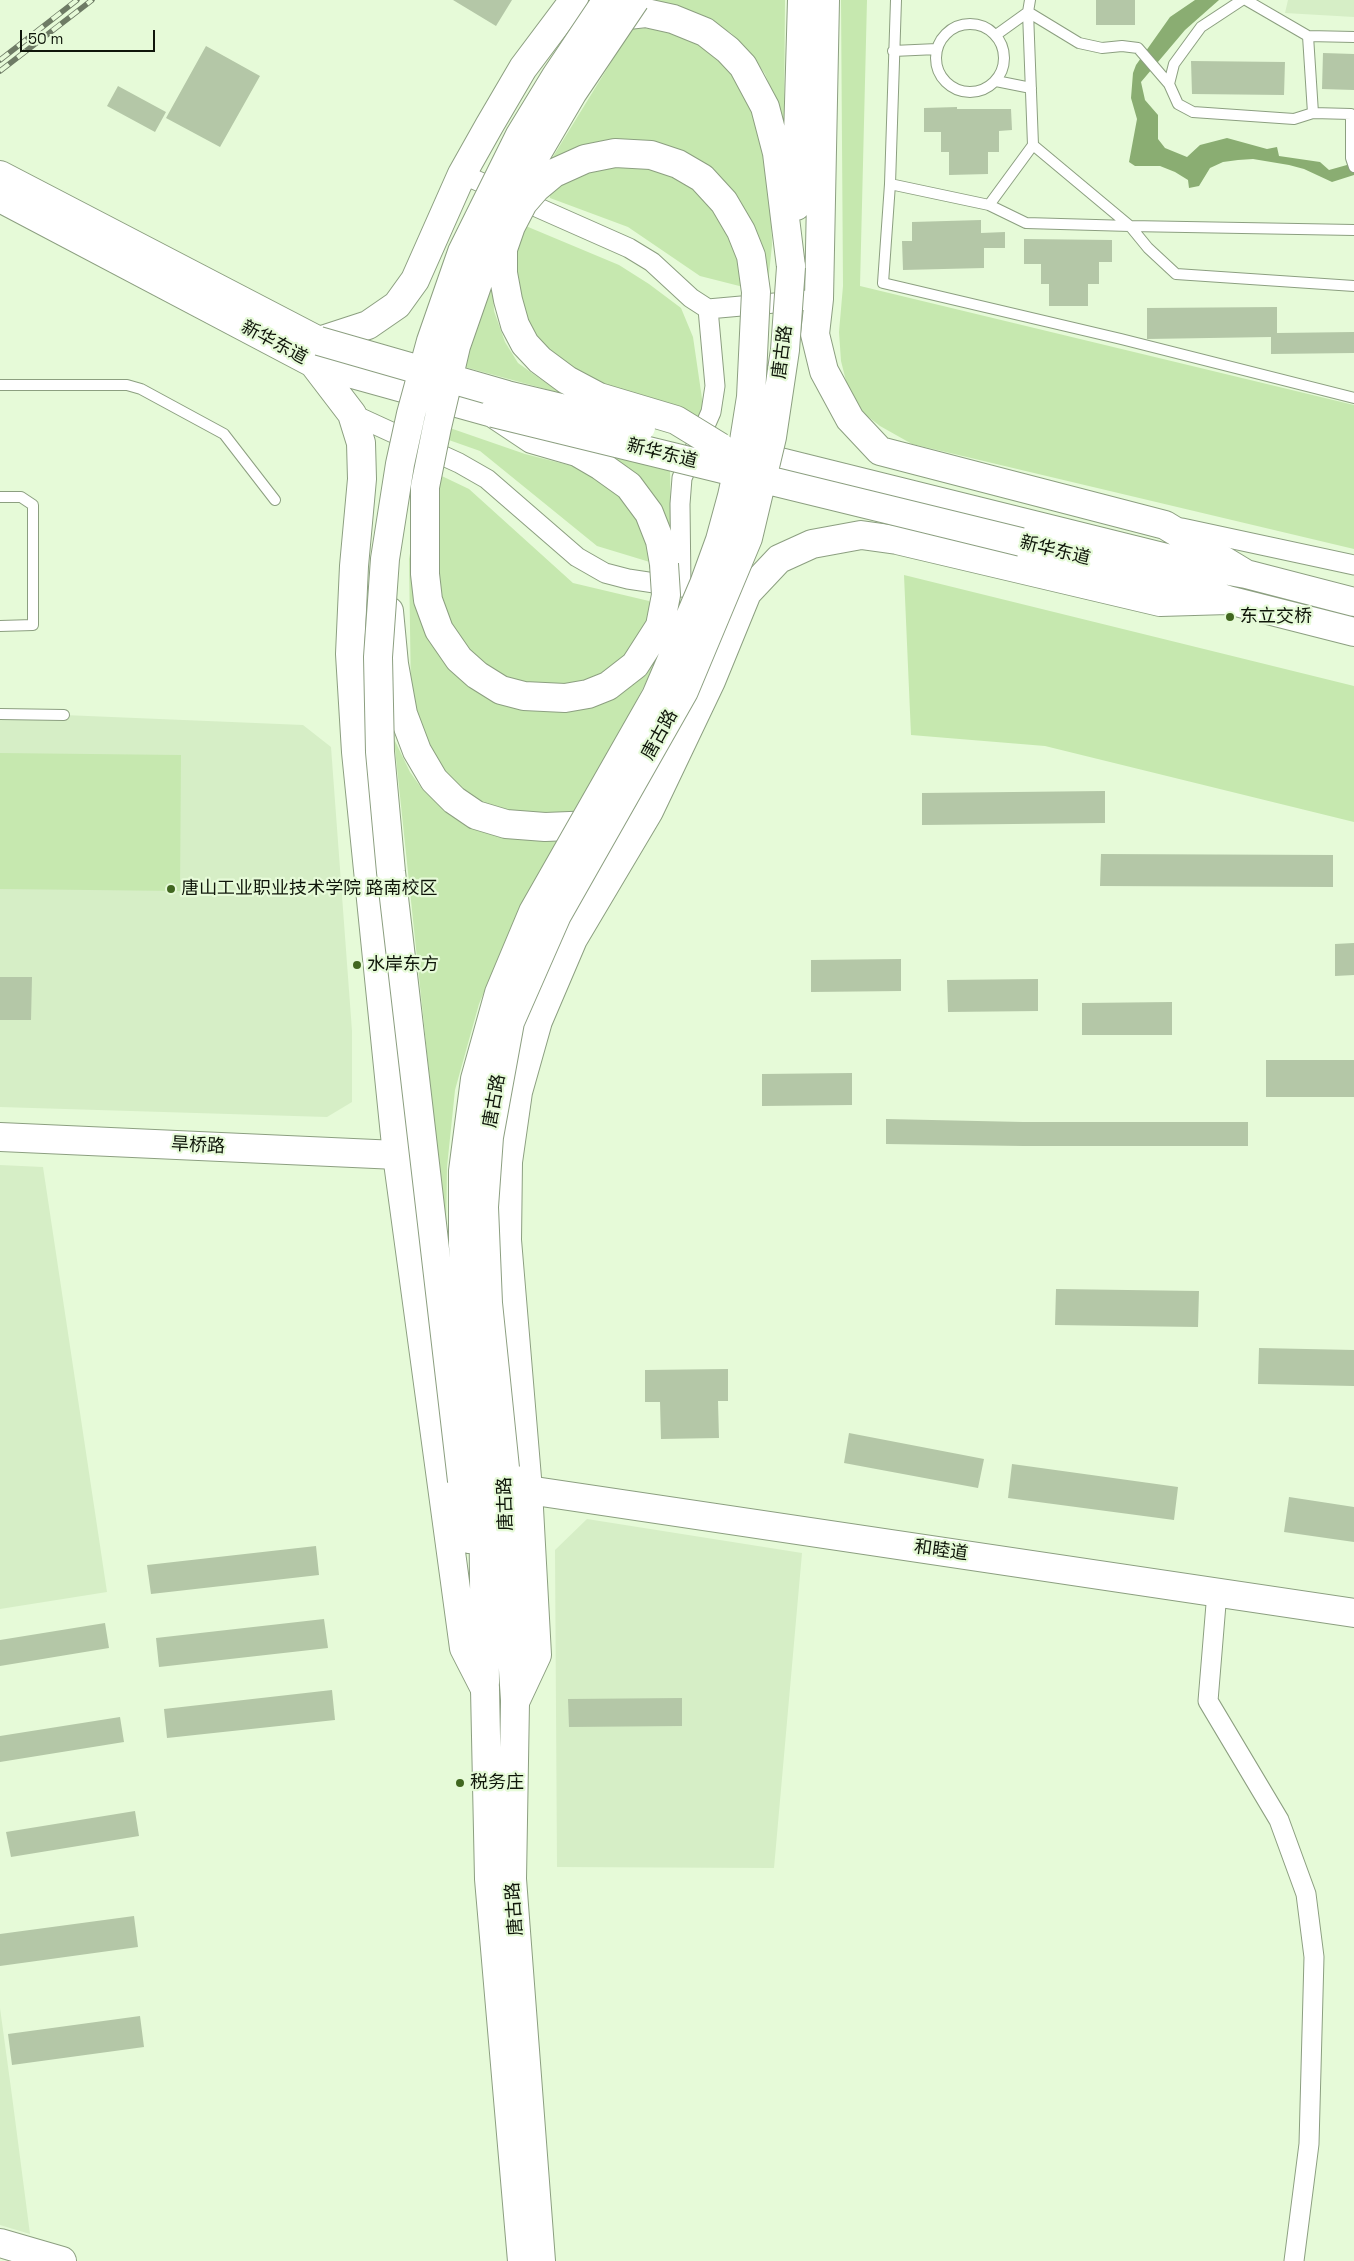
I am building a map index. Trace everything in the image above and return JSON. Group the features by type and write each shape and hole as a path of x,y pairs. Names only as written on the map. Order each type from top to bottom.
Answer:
{"main road":[{"path":"485,1689 464,1648 397,1155 356,752 350,654 354,566 362,479 361,443 352,414 316,352 368,325 396,305 415,280 462,174 523,68 574,0"},
{"name":"唐古路","path":"541,2261 512,1879 516,1702 509,1609 483,1474 390,872 381,761 378,657 385,559 400,464 411,414 431,341 462,252 520,135 556,76 607,0"},
{"path":"494,413 532,438 576,452 601,466 629,486 649,513 660,541 666,595 660,626 635,665 608,686 588,694 565,698 524,696 501,690 477,675 459,659 439,630 428,600 425,574 425,487 436,427 456,346 488,254 519,184 573,92 635,0"},
{"name":"唐古路","path":"522,2261 489,1879 483,1474 488,1303 484,1208 489,1137 510,1022 557,915 684,691 748,538 772,437 785,350 798,192 802,0"},
{"path":"825,0 818,299 815,334 824,371 850,419 880,451 1165,525 1246,574"},
{"path":"523,68 609,17 646,13 674,18 705,32 728,50 743,66 765,107 777,152 791,267"},
{"path":"483,1474 463,1245 463,1171 475,1079 499,993 534,912 656,696 704,584 720,540 732,496 751,397 756,292 751,256 741,231 724,202 702,178 678,164 651,155 615,153 585,159 554,173 536,188 523,203 511,226 503,249 503,273 508,300 516,325 525,344 540,360 567,380 599,397 676,420 720,447"},
{"name":"新华东道","path":"0,175 316,352 507,395 720,447 1023,532 1228,600 1354,632"},
{"name":"新华东道","path":"0,198 316,352 494,413 1023,532 1246,574 1354,602"},
{"path":"516,1702 537,1655 528,1490 507,1240 508,1162 518,1092 538,1021 573,939 649,811 711,682 747,593 779,558 812,544 861,535 897,540 1160,602 1228,600"},
{"path":"385,559 394,664 403,714 417,752 434,780 454,800 476,815 506,824 545,827 595,825 649,811"},
{"name":"旱桥路","path":"0,1137 397,1155"},
{"name":"和睦道","path":"528,1490 1354,1613"},
{"path":"0,2243 45,2259"}],"street":[{"path":"462,174 629,248 652,262 691,298 708,309 818,299"},
{"path":"681,587 680,504 682,478 711,412 715,386 708,309"},
{"path":"352,414 460,463 488,479 577,557 605,573 628,579 681,587 747,593"},
{"path":"1165,525 1354,565"},
{"path":"1217,1592 1208,1701 1279,1820 1306,1894 1314,1957 1309,2144 1294,2261"}],"lane":[{"path":"896,0 890,184 883,283 1121,339 1354,398"},
{"path":"989,205 1033,145 1028,12 1030,0"},
{"path":"1169,84 1174,64 1201,27 1242,0"},
{"path":"1246,0 1308,36 1354,37"},
{"path":"996,35 1028,12"},
{"path":"1028,12 1080,43 1102,48 1122,46 1138,48 1169,84 1178,104 1193,112 1294,119 1313,113 1352,114 1353,162"},
{"path":"978,24 996,35 1004,52 1005,62 996,81 987,88 976,92 954,89 944,82 938,72 935,60 937,49 948,31 962,25 978,24"},
{"path":"1308,36 1313,113"},
{"path":"893,51 937,49"},
{"path":"996,81 1031,88"},
{"path":"1033,145 1130,226 1148,248 1176,274 1354,286"},
{"path":"890,184 989,205 1026,224 1354,230"},
{"path":"0,385 127,385 141,389 224,434 275,500"},
{"path":"0,497 21,497 33,505 33,625 0,626"},
{"path":"0,714 64,715"}],"shaded area":[{"path":"649,0 785,0 784,120 765,74 750,52 731,33 705,18"},
{"path":"841,0 867,0 860,286 1354,405 1354,549 912,444 880,426 862,412 848,389 841,361 839,332 843,286"},
{"path":"1195,0 1219,0 1185,30 1141,82 1145,100 1158,115 1158,139 1165,148 1187,157 1200,145 1227,138 1267,149 1277,147 1279,156 1320,162 1329,170 1354,163 1354,175 1332,182 1304,169 1289,165 1253,159 1238,160 1223,162 1210,168 1199,186 1189,188 1188,180 1175,172 1160,166 1135,166 1129,162 1137,119 1131,98 1133,73 1136,65 1170,17"},
{"path":"1288,0 1354,0 1354,17 1285,13"},
{"path":"632,28 664,29 698,44 731,70 755,114 770,172 772,245 767,293 700,276 628,227 550,198 546,168"},
{"path":"521,224 619,265 681,308 693,337 705,419 609,391 563,365 544,347 530,329 511,261"},
{"path":"492,276 494,311 505,342 518,363 560,393 461,366"},
{"path":"447,427 525,454 584,469 617,488 641,528 653,563 597,546 480,451 446,439"},
{"path":"603,455 670,470 671,532"},
{"path":"425,468 469,489 573,583 649,601 669,624 648,678 608,757 569,819 508,814 462,798 440,780 411,696 409,559"},
{"path":"904,575 1354,686 1354,822 1045,746 911,735"},
{"name":"唐山工业职业技术学院 路南校区","path":"64,715 303,725 331,747 352,1031 352,1102 327,1117 0,1107 0,716"},
{"path":"394,739 410,772 422,789 451,816 490,830 558,840 504,944 479,1004 455,1090 447,1167 446,1234"},
{"path":"0,753 181,755 180,891 0,889"},
{"path":"0,1165 43,1167 107,1592 0,1609"},
{"path":"587,1519 802,1553 774,1868 557,1867 555,1550"},
{"path":"0,2008 12,2096 30,2234 0,2225"}],"building":[{"path":"453,0 512,0 496,26"},
{"path":"1096,0 1135,0 1135,25 1096,25"},
{"path":"206,46 260,76 220,147 166,118"},
{"path":"1323,53 1354,54 1354,90 1322,89"},
{"path":"1191,61 1285,62 1284,95 1192,94"},
{"path":"118,86 166,112 155,132 107,106"},
{"path":"957,107 957,109 1011,109 1012,130 999,131 999,152 988,152 988,174 949,175 949,152 941,152 941,132 924,132 924,108"},
{"path":"981,220 981,233 1005,232 1005,248 984,248 984,268 903,270 902,241 912,241 912,222"},
{"path":"1024,239 1112,240 1112,262 1099,262 1099,284 1088,284 1088,306 1049,306 1049,284 1041,284 1041,264 1024,264"},
{"path":"1277,307 1277,333 1354,332 1354,353 1271,354 1271,337 1147,339 1147,308"},
{"path":"1105,791 1105,823 922,825 922,793"},
{"path":"1101,854 1333,855 1333,887 1100,886"},
{"path":"1354,943 1354,975 1335,976 1335,944"},
{"path":"901,959 901,991 811,992 811,960"},
{"path":"0,977 32,977 31,1020 0,1020"},
{"path":"1038,979 1038,1011 948,1012 947,980"},
{"path":"1172,1002 1172,1035 1082,1035 1082,1003"},
{"path":"1266,1060 1354,1060 1354,1097 1266,1097"},
{"path":"852,1073 852,1105 762,1106 762,1074"},
{"path":"886,1119 1023,1122 1248,1122 1248,1146 886,1144"},
{"path":"1056,1289 1199,1291 1198,1327 1055,1325"},
{"path":"1259,1348 1354,1350 1354,1386 1258,1384"},
{"path":"728,1369 728,1401 718,1401 719,1438 661,1439 660,1402 645,1402 645,1370"},
{"path":"849,1433 984,1459 978,1488 844,1463"},
{"path":"1012,1464 1178,1487 1174,1520 1008,1498"},
{"path":"1289,1497 1354,1507 1354,1542 1284,1532"},
{"path":"316,1546 319,1575 151,1594 147,1565"},
{"path":"324,1619 328,1648 159,1667 156,1638"},
{"path":"105,1623 109,1648 0,1666 0,1640"},
{"path":"332,1690 335,1720 167,1738 164,1709"},
{"path":"682,1698 682,1726 569,1727 568,1699"},
{"path":"120,1717 124,1742 0,1762 0,1736"},
{"path":"135,1811 139,1836 11,1857 6,1832"},
{"path":"134,1916 138,1947 0,1966 0,1934"},
{"path":"140,2016 144,2047 12,2065 8,2034"}],"railway":[{"path":"0,60 77,0"},
{"path":"0,71 92,0"}],"place":[{"name":"东立交桥","path":"1230,617"},
{"name":"唐山工业职业技术学院 路南校区","path":"171,889"},
{"name":"水岸东方","path":"357,965"},
{"name":"税务庄","path":"460,1783"}]}
